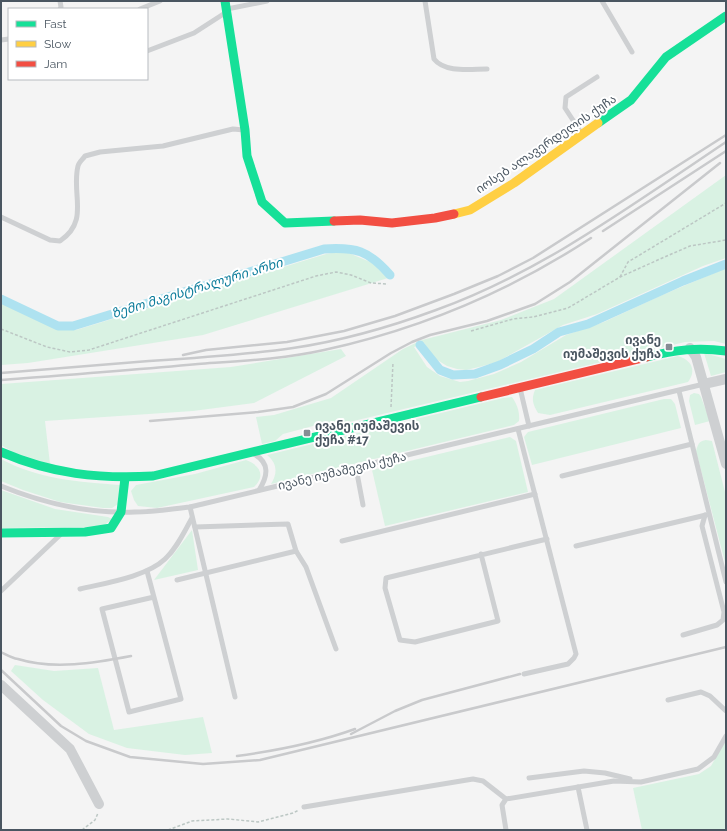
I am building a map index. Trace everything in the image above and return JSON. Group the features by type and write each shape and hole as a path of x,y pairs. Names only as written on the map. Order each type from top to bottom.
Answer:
{"street":[{"name":"იოსებ ალავერდელის ქუჩა","path":"226,7 247,156 262,202 285,223 360,220 392,223 435,218 470,210 514,183 631,100 666,57 726,16"},
{"path":"1,452 15,459 49,470 84,476 125,478 168,474 251,452 519,387 690,348 726,351"},
{"path":"690,348 696,357 726,464"},
{"name":"ივანე იუმაშევის ქუჩა","path":"704,384 726,379"},
{"path":"1,533 85,532 106,530 111,528 121,512 125,478"},
{"path":"1,685 70,749 99,804"}],"lane":[{"path":"142,8 160,1"},
{"path":"148,51 194,33 226,7 267,1"},
{"path":"425,1 434,59 438,64 458,69 487,69"},
{"path":"602,1 632,52"},
{"path":"583,135 565,108 566,97 597,77"},
{"path":"1,217 50,240 60,242 68,236 77,222 79,203 77,180 78,165 85,156 100,152 163,146 233,128 244,130"},
{"name":"ივანე იუმაშევის ქუჩა","path":"1,486 47,502 87,510 135,512 190,507 704,384"},
{"path":"519,387 529,426"},
{"path":"678,391 692,444 707,515 726,582"},
{"path":"518,429 576,654 568,664 524,674"},
{"path":"562,476 692,444"},
{"path":"251,452 262,460 266,470 264,483 259,490"},
{"path":"356,468 363,505"},
{"path":"342,541 535,494"},
{"path":"190,507 235,697"},
{"path":"576,546 707,515"},
{"path":"683,635 717,625 723,620 724,612 702,526 707,515"},
{"path":"80,589 147,571 165,560 180,541 192,518"},
{"path":"195,527 288,524 296,550 306,567 336,649"},
{"path":"1,591 63,532"},
{"path":"481,554 498,621 415,642 400,640 385,588 386,578 481,554 547,539"},
{"path":"177,580 256,562 296,550"},
{"path":"147,571 154,597 181,699 129,712 102,609 154,597"},
{"path":"668,700 701,692 710,696 726,711"},
{"path":"506,830 502,805 506,799 614,781 641,782 698,769 714,757 726,736"},
{"path":"529,778 584,771 605,773 641,782"},
{"path":"304,807 473,778 483,781 506,799"},
{"path":"578,787 587,830"}],"path":[{"path":"620,277 628,262 726,203"},
{"path":"471,331 513,319 533,317 568,308 620,277 690,246 726,240"},
{"path":"1,329 47,347 70,352 89,350 316,276 336,272 351,275 371,283 388,284"},
{"path":"391,419 392,362"},
{"path":"82,830 95,820 98,813 99,804"},
{"path":"168,830 192,822 228,820 258,822 293,813 304,807"}],"green space":[{"path":"726,175 726,258 703,266 597,314 563,325 497,362 466,370 457,369 447,366 434,358 424,343 414,347 427,367 440,376 460,382 468,381 494,374 521,362 566,335 604,322 726,268 726,344 714,341 685,342 324,428 313,426 283,434 275,441 262,444 256,417 274,415 331,398 403,349 422,340 501,320 554,299"},
{"path":"344,251 375,264 388,278 203,335 28,363 1,365 1,303 58,330 76,330 326,254"},
{"path":"341,349 346,356 254,403 193,411 45,421 50,464 15,453 1,445 1,384 231,367"},
{"path":"704,353 726,359 726,372 711,376"},
{"path":"678,356 686,360 691,366 692,373 688,382 550,415 538,413 534,405 533,396 535,390"},
{"path":"694,393 699,394 701,397 710,421 695,425 689,401 690,395"},
{"path":"512,397 519,411 519,421 514,425 271,484 275,476 275,465 267,455"},
{"path":"664,399 671,399 675,404 681,428 532,465 524,437 528,432"},
{"path":"510,437 516,441 528,492 385,526 372,470"},
{"path":"706,440 712,441 726,496 726,566 696,451 699,443"},
{"path":"1,459 15,466 44,475 74,481 120,485 118,504 112,508 103,508 60,502 23,490 1,481"},
{"path":"246,460 255,465 260,471 260,479 254,487 157,508 138,506 131,491 136,485 195,474"},
{"path":"1,490 55,509 108,517 112,519 102,527 1,528"},
{"path":"192,530 198,570 154,580"},
{"path":"15,665 54,671 98,668 114,730 203,717 212,753 185,755 127,748 89,734 43,700 11,671"},
{"path":"726,740 726,830 642,830 633,788 699,774 711,766"}],"waterway":[{"name":"ზემო მაგისტრალური არხი","path":"1,299 58,326 73,326 324,249 345,249 361,252 375,260 390,275"},
{"name":"ზემო მაგისტრალური არხი","path":"420,345 440,370 453,375 475,374 500,365 533,349 559,332 588,324 683,281 726,264"}],"railway":[{"path":"183,355 206,350 287,342 344,331 395,316 454,294 498,276 533,258 726,135"},
{"path":"1,373 221,356 275,350 329,342 401,322 475,294 550,256 586,235 726,142"},
{"path":"603,231 726,151"},
{"path":"150,421 258,412 293,407 326,394 391,353 412,342 430,335 487,321 535,304 570,282 720,163"},
{"path":"1,380 262,359 293,356 324,350 395,331 463,306 529,275 591,238"},
{"path":"1,670 61,726 86,741 130,757 203,764 260,760 726,647"},
{"path":"1,652 14,658 31,662 60,665 89,663 131,656"},
{"path":"351,734 395,711 422,700 520,674"},
{"path":"237,756 296,746 355,729"}],"traffic: fast":[{"path":"225,1 245,130 247,156 262,202 285,223 334,221"},
{"path":"598,123 631,100 666,57 726,16"},
{"path":"647,357 686,350 705,349 726,351"},
{"path":"1,452 57,470 94,476 153,476 481,397"},
{"path":"1,533 85,532 111,528 121,512 125,478"}],"traffic: slow":[{"path":"454,214 470,210 514,183 598,123"}],"traffic: jam":[{"path":"334,221 360,220 392,223 435,218 454,214"},
{"path":"481,397 647,357"}],"place":[{"name":"ივანე იუმაშევის ქუჩა","path":"669,347"},
{"name":"ივანე იუმაშევის ქუჩა #17","path":"307,433"}]}
